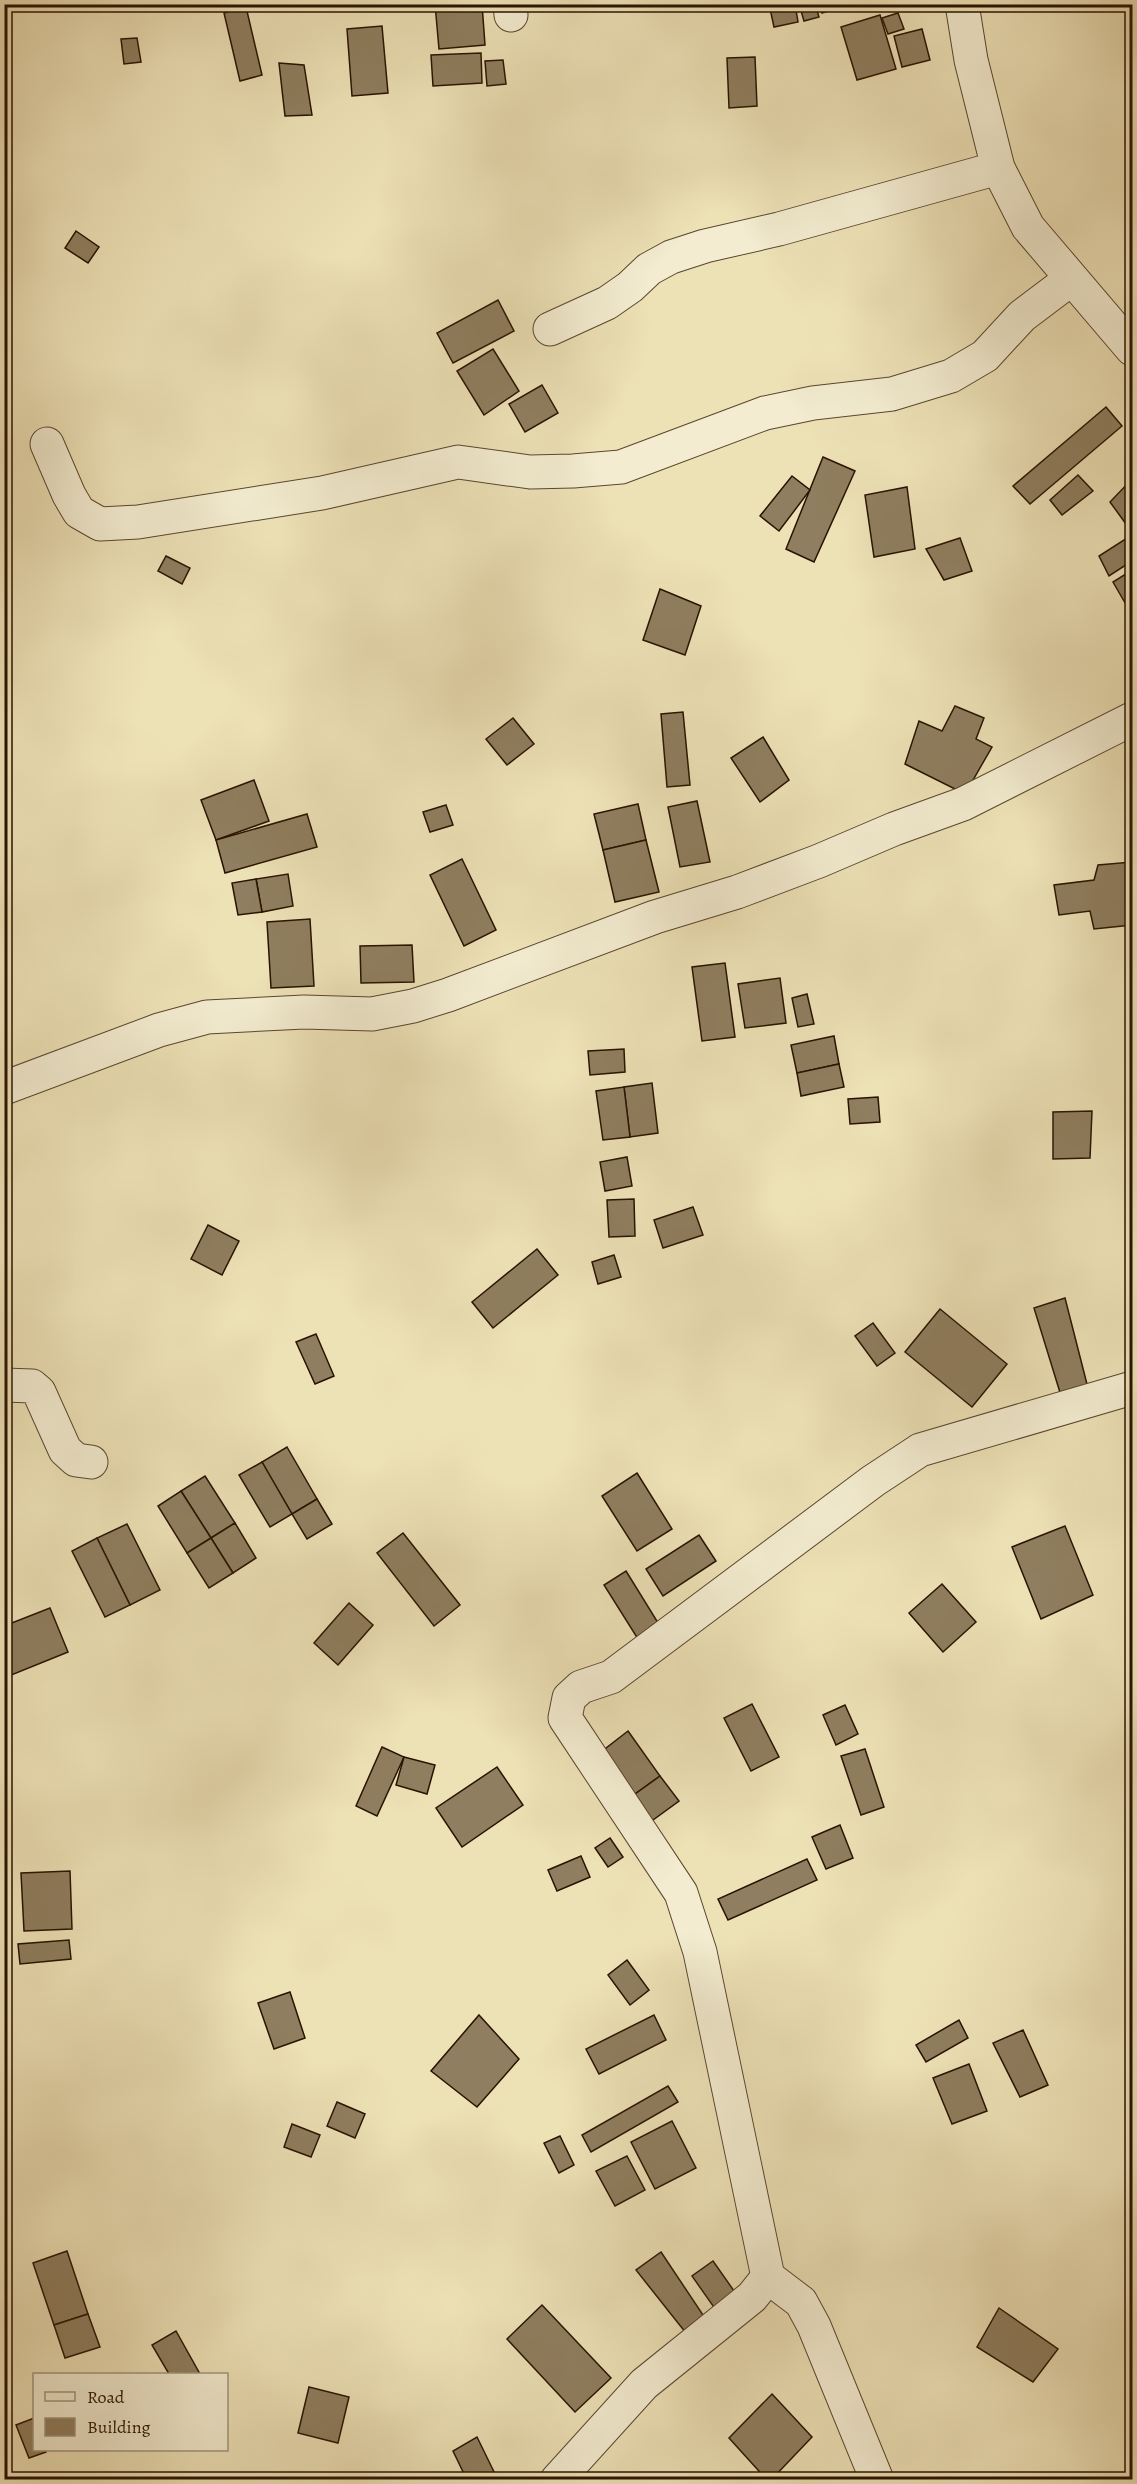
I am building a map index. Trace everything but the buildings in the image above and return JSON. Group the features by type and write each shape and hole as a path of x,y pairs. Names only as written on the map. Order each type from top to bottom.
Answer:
{"street":[{"path":"962,4 971,60 998,168 1028,226 1132,349"},
{"path":"550,329 607,303 630,287 649,268 671,257 998,168"},
{"path":"47,444 69,495 79,512 100,524 138,522 322,493 458,462 530,472 621,467 765,413 813,403 892,394 951,376 985,356 1022,316 1071,279"},
{"path":"4,1088 159,1030 207,1017 304,1012 372,1014 413,1006 448,995 655,917 737,892 819,861 894,828 963,804 1132,719"},
{"path":"4,1385 32,1386 39,1392 65,1450 76,1460 91,1462"},
{"path":"877,2480 814,2326 801,2302 768,2277 700,1952 681,1893 565,1718 569,1698 581,1687 611,1677 873,1481 920,1450 1132,1388"},
{"path":"557,2480 644,2384 752,2297 768,2277"}]}
